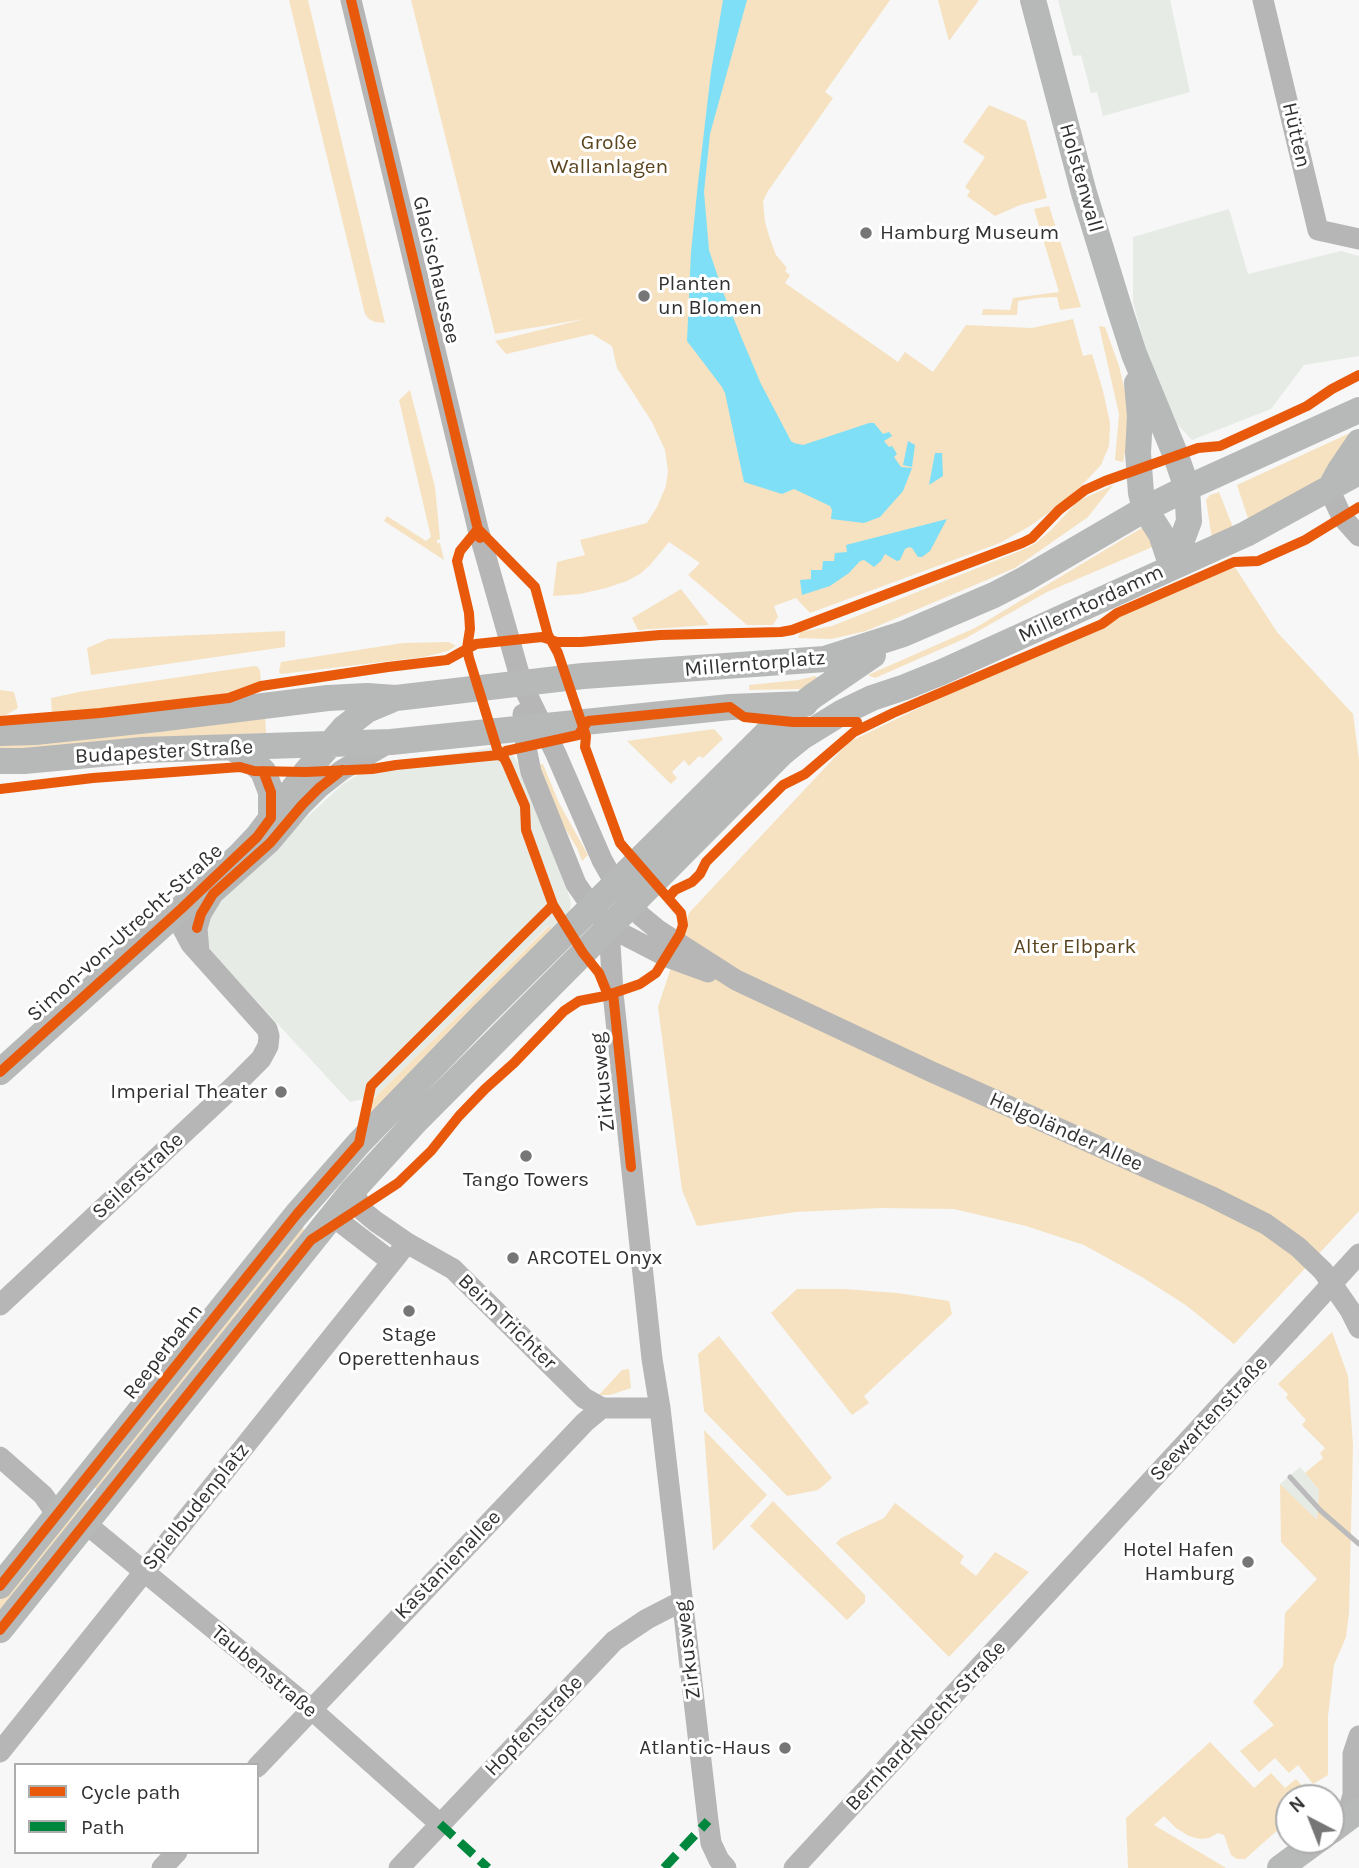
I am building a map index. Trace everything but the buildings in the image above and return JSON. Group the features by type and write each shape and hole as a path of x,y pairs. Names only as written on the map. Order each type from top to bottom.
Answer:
{"main road":[{"name":"Holstenwall","path":"1033,0 1084,193 1134,354 1176,456 1186,488"},
{"name":"Holstenwall","path":"1134,354 1140,416 1141,493 1145,509 1161,534 1172,566"},
{"path":"903,634 1025,579 1186,488 1359,410"},
{"path":"1329,489 1359,442"},
{"path":"1172,566 1246,534 1359,472"},
{"name":"Millerntordamm","path":"873,698 942,672 1172,566 1189,521 1186,488"},
{"name":"Millerntorplatz","path":"522,684 583,676 809,662 842,656 903,634"},
{"name":"Millerntorplatz","path":"601,917 615,883 772,728 903,634"},
{"name":"Budapester Straße","path":"0,733 159,719 328,698 396,698 522,684"},
{"name":"Budapester Straße","path":"328,745 355,718 396,698"},
{"name":"Millerntorplatz","path":"533,727 730,707 845,703 873,698"},
{"path":"0,1630 352,1190 601,917 631,905 791,745 825,722 873,698"},
{"name":"Budapester Straße","path":"0,761 143,750 391,741 533,727"},
{"name":"Simon-von-Utrecht-Straße","path":"0,1072 240,855 328,745"},
{"path":"233,748 263,771 271,792 271,818"},
{"name":"Reeperbahn","path":"0,1586 341,1163 479,1019 601,917"},
{"path":"1280,1868 1299,1854"}],"street":[{"name":"Glacischaussee","path":"351,0 478,529 522,684"},
{"name":"Hütten","path":"1263,0 1318,230 1359,239"},
{"path":"1329,489 1342,517 1359,536"},
{"path":"522,684 533,727 615,883"},
{"path":"533,727 528,760 531,772 576,884 601,917"},
{"name":"Simon-von-Utrecht-Straße","path":"200,954 197,928 201,914 213,894 270,843 302,805 328,780 391,741"},
{"name":"Helgoländer Allee","path":"615,883 641,916 658,930 736,980"},
{"name":"Simon-von-Utrecht-Straße","path":"181,909 182,928 200,954"},
{"name":"Helgoländer Allee","path":"601,917 667,957 736,980 1266,1224 1298,1247 1323,1271 1359,1328"},
{"name":"Zirkusweg","path":"601,917 613,993 652,1359 711,1843 726,1868"},
{"name":"Seilerstraße","path":"0,1305 254,1066 266,1051 269,1041 267,1029 200,954"},
{"name":"Beim Trichter","path":"352,1190 363,1211 407,1243 453,1269 584,1398 602,1408"},
{"path":"331,1215 392,1262 407,1243"},
{"name":"Seewartenstraße","path":"1058,1583 1359,1254"},
{"name":"Spielbudenplatz","path":"0,1752 392,1262"},
{"path":"602,1408 660,1408"},
{"name":"Kastanienallee","path":"259,1765 585,1422 602,1408"},
{"path":"0,1457 43,1495 57,1515"},
{"name":"Taubenstraße","path":"85,1523 311,1709 440,1824"},
{"name":"Bernhard-Nocht-Straße","path":"794,1868 1058,1583"},
{"name":"Hopfenstraße","path":"399,1868 614,1641 647,1619 682,1601"},
{"path":"1349,1819 1353,1795 1353,1754 1359,1736"},
{"path":"162,1868 175,1854"}],"shaded area":[{"path":"1058,0 1170,0 1190,92 1103,116 1097,92 1091,93 1081,55 1073,56"},
{"path":"1229,209 1248,274 1341,251 1359,256 1359,356 1304,365 1271,409 1192,440 1163,414 1133,302 1133,237"},
{"path":"506,745 520,766 535,802 568,892 570,912 554,932 548,926 376,1096 350,1102 188,927 343,784 377,763"},
{"path":"1300,1467 1319,1490 1317,1521 1280,1484"}],"green space":[{"path":"289,0 308,0 385,323 375,322 365,314"},
{"name":"Planten un Blomen","path":"411,0 890,0 825,92 833,98 763,201 770,239 776,255 790,275 785,283 898,362 905,352 933,372 966,325 1032,328 1073,319 1083,356 1092,354 1110,423 1109,446 1101,465 1055,508 1000,543 810,613 796,598 774,606 778,617 773,625 747,625 688,575 700,563 669,542 650,565 627,581 580,594 553,596 557,562 585,555 580,540 647,523 666,486 668,471 665,450 652,422 617,368 612,346 592,334 506,354 495,341 585,319 495,334"},
{"path":"938,0 979,0 949,41"},
{"path":"989,105 1026,121 1047,198 1020,205 995,216 967,196 970,191 965,187 985,157 963,142"},
{"path":"1049,206 1081,307 1060,310 1057,297 1036,298 1018,301 1017,315 982,315 983,309 1010,310 1013,298 1059,292 1034,209"},
{"path":"1099,326 1105,327 1126,395 1129,415 1123,462 1115,460 1119,414"},
{"path":"410,390 435,487 440,539 437,543 440,543 444,560 384,521 387,516 426,541 431,537 399,400"},
{"path":"1350,433 1356,437 1316,483 1249,521 1237,485"},
{"path":"1113,485 1088,517 1015,568 866,631 831,639 798,638 800,632 832,626 1025,549 1051,530 1078,501"},
{"path":"1219,492 1234,530 1212,539 1206,500 1210,495"},
{"path":"1145,526 1157,545 1047,592 966,638 875,678 868,675 975,628"},
{"name":"Alter Elbpark","path":"1229,558 1277,632 1353,714 1359,760 1359,1211 1234,1344 1187,1306 1084,1245 1026,1226 954,1209 881,1208 796,1212 697,1226 682,1190 658,1007 689,913 849,742"},
{"path":"681,589 709,625 638,630 632,618"},
{"path":"285,631 285,647 91,675 87,648 108,639"},
{"path":"449,642 456,646 448,651 424,657 281,674 279,672 281,662 403,643"},
{"path":"254,666 260,671 261,683 224,697 52,716 51,698"},
{"path":"816,676 818,680 801,689 749,690 749,685"},
{"path":"0,690 14,692 18,708 0,718"},
{"path":"265,714 266,733 0,752 0,745"},
{"path":"714,729 723,739 703,758 699,756 689,766 684,760 672,772 677,778 671,784 627,741"},
{"path":"543,764 559,803 588,855 582,861 559,819 537,765"},
{"path":"549,926 554,932 366,1122 376,1096"},
{"path":"300,1226 306,1231 99,1492 92,1485"},
{"path":"797,1289 897,1293 949,1301 952,1314 864,1396 869,1403 852,1415 771,1313"},
{"path":"1332,1332 1348,1376 1353,1445 1349,1613 1346,1637 1334,1665 1328,1716 1328,1775 1313,1784 1298,1765 1289,1773 1275,1758 1259,1772 1240,1751 1274,1725 1253,1702 1283,1666 1285,1613 1317,1579 1281,1542 1280,1484 1317,1520 1319,1490 1305,1473 1323,1458 1320,1453 1325,1448 1302,1425 1306,1420 1286,1398 1288,1394 1278,1384"},
{"path":"719,1336 832,1478 818,1490 787,1496 704,1411 698,1354"},
{"path":"629,1369 631,1388 610,1395 599,1395 622,1370"},
{"path":"704,1430 767,1495 713,1551"},
{"path":"82,1497 90,1503 0,1617 0,1600"},
{"path":"773,1501 865,1595 865,1602 847,1620 750,1526"},
{"path":"895,1503 964,1556 960,1563 976,1576 995,1552 1029,1572 949,1657 836,1543 841,1538 884,1518"},
{"path":"1210,1742 1254,1788 1271,1773 1281,1784 1275,1784 1275,1832 1245,1859 1237,1859 1231,1855 1224,1835 1218,1833 1200,1839 1189,1836 1164,1816 1154,1825 1226,1868 1128,1868 1126,1818"}],"water":[{"path":"723,0 747,0 710,134 704,192 709,250 723,292 761,384 791,441 803,445 874,423 883,434 889,432 892,436 884,441 889,447 892,446 897,454 894,457 901,467 912,468 903,491 880,517 864,523 831,519 830,506 794,489 782,494 744,482 725,393 687,341 691,252 698,183 711,72"},
{"path":"908,441 915,445 912,467 903,465"},
{"path":"935,453 942,453 943,476 929,485"},
{"path":"947,519 930,551 922,557 918,557 909,547 897,561 885,554 874,567 864,560 860,561 849,573 830,586 802,595 800,580 811,579 811,570 822,570 823,561 834,561 835,553 847,552 846,545"}],"railway":[{"path":"1290,1477 1321,1511 1359,1544"}],"marked path":[{"path":"664,1868 708,1821"},
{"path":"440,1824 488,1868"}],"cycle path":[{"path":"351,0 480,538"},
{"path":"0,721 229,698 261,686 447,660 476,644 542,637 557,642 581,642 660,635 792,630 1022,543 1032,538 1059,510 1085,490 1198,448 1220,446 1307,406 1359,375"},
{"path":"668,898 675,890 692,882 706,862 783,785 805,774 854,732 1102,624 1117,613 1234,562 1258,561 1305,540 1359,507"},
{"path":"478,529 460,551 457,561 469,613 469,658 499,755 504,758 525,806 526,830 553,905 599,973 608,995"},
{"path":"0,1630 311,1240 398,1183 431,1151 485,1089 564,1011 579,1001 605,996 640,984 656,973 680,934 683,925 681,913 620,843 585,747 586,736 558,653 548,635 535,587 478,529"},
{"path":"0,789 93,778 240,767 254,771 306,772 372,769 499,755 506,751 578,735 588,721 730,707 744,717 793,722 857,722"},
{"path":"197,928 201,914 213,894 270,843 319,788 342,770"},
{"path":"0,1072 257,837 271,818 271,792 263,771"},
{"path":"0,1586 297,1214 359,1143 371,1086 553,905"},
{"path":"613,993 631,1167"}],"place":[{"name":"Hamburg Museum","path":"866,233"},
{"name":"Planten un Blomen","path":"644,296"},
{"name":"Imperial Theater","path":"281,1092"},
{"name":"Tango Towers","path":"526,1156"},
{"name":"ARCOTEL Onyx","path":"513,1258"},
{"name":"Stage Operettenhaus","path":"409,1311"},
{"name":"Hotel Hafen Hamburg","path":"1248,1562"},
{"name":"Atlantic-Haus","path":"785,1748"}],"park label":[{"name":"Große Wallanlagen","path":"609,155"}]}
